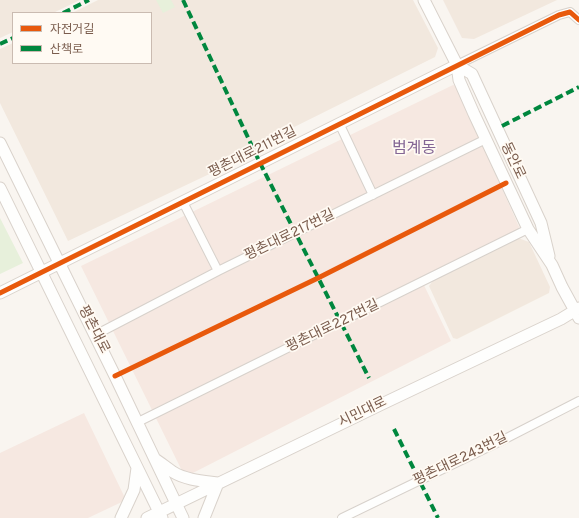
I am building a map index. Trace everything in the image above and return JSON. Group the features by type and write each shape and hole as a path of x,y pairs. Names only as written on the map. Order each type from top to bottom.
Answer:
{"street":[{"name":"동안로","path":"424,0 457,65 459,80 528,230 552,266 578,312"},
{"path":"457,65 559,15 570,12 579,20"},
{"name":"동안로","path":"457,65 472,74 541,223 552,266"},
{"name":"평촌대로211번길","path":"0,293 457,65"},
{"path":"339,124 373,195"},
{"name":"평촌대로217번길","path":"95,335 218,271 486,139"},
{"name":"평촌대로","path":"0,143 138,422 183,518"},
{"name":"평촌대로","path":"0,188 160,515"},
{"path":"184,202 218,271"},
{"name":"평촌대로227번길","path":"138,422 528,230"},
{"name":"시민대로","path":"148,518 160,515 176,504 218,483 578,312"},
{"name":"평촌대로243번길","path":"342,518 579,401"},
{"path":"154,458 173,472 180,475 196,480 218,483 204,518"},
{"path":"121,518 134,490 137,467"}],"shaded area":[{"path":"0,0 80,0 55,12 12,12 12,32 0,38"},
{"path":"98,0 413,0 438,48 435,57 256,146 258,151 68,241 0,103 0,49 12,43 12,64 152,64 152,12 74,12"},
{"path":"443,0 557,0 474,39 462,38"},
{"path":"453,85 456,86 520,229 421,279 451,341 185,477 81,266"},
{"path":"518,238 529,242 550,287 549,293 457,339 453,338 429,286 435,278"},
{"path":"84,413 126,500 88,518 0,518 0,453"}],"green space":[{"path":"156,0 171,0 175,7 163,13"},
{"path":"0,218 23,263 0,274"}],"marked path":[{"path":"65,12 89,0"},
{"path":"183,0 260,163 369,378"},
{"path":"0,44 12,38"},
{"path":"502,126 579,87"},
{"path":"394,429 438,518"}],"cycle path":[{"path":"0,293 559,15 570,12 579,20"},
{"path":"115,376 318,278 506,183"}],"district":[{"name":"범계동","path":"414,150"}]}
